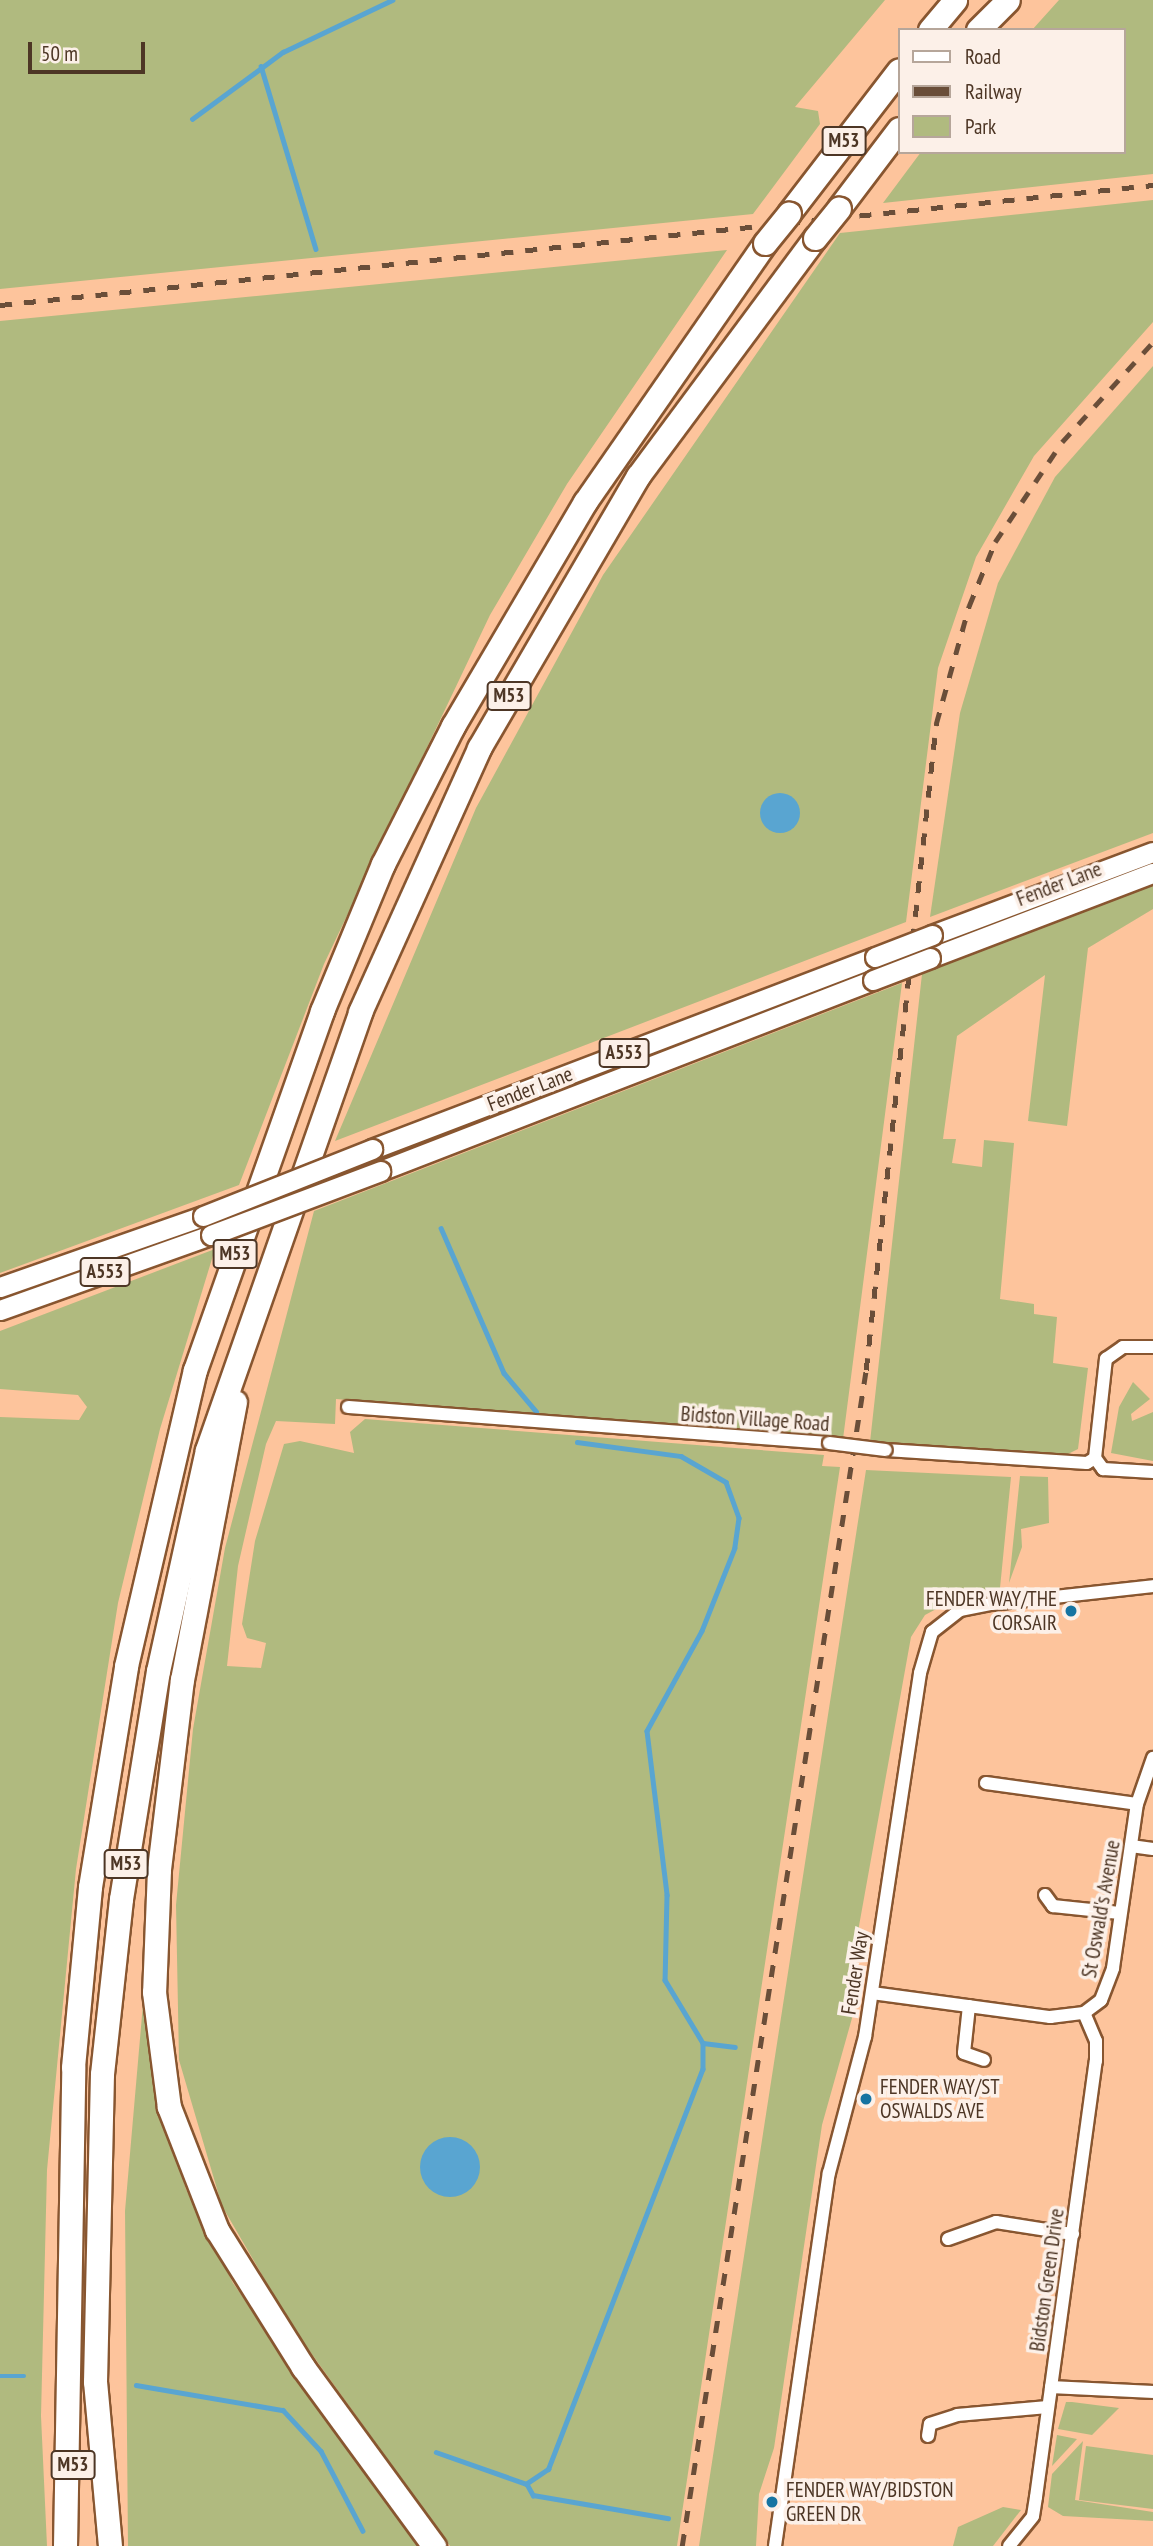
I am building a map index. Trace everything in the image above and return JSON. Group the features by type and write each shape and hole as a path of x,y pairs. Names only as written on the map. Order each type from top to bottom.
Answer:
{"highway":[{"path":"932,28 955,0"},
{"path":"980,28 1008,0"},
{"name":"M53","path":"65,2546 65,2383 73,2067 90,1888 126,1666 195,1370 322,1011 389,852 453,726 585,502 765,243 898,71"},
{"name":"M53","path":"110,2546 94,2382 102,2074 121,1899 158,1671 207,1450 251,1316 360,1012 479,748 638,476 815,237 898,130"},
{"name":"M53","path":"251,1316 182,1679 159,1870 155,1992 169,2107 217,2230 303,2367 434,2546"},
{"name":"M53","path":"65,2383 81,2546"}],"main road":[{"name":"Fender Lane","path":"0,1287 204,1216 932,934 1153,852"},
{"name":"Fender Lane","path":"0,1310 380,1171 1153,873"}],"street":[{"path":"1095,1458 1107,1359 1124,1347 1153,1347"},
{"name":"Bidston Village Road","path":"348,1407 829,1443 886,1450 1087,1463 1095,1458 1103,1469 1153,1472"},
{"name":"Fender Way","path":"775,2546 837,2131 872,1993 920,1673 932,1632 960,1610 991,1604 1153,1586"},
{"name":"St Oswald's Avenue","path":"1084,2013 1110,1986 1136,1804 1153,1758"},
{"path":"986,1783 1136,1804"},
{"path":"1131,1846 1153,1849"},
{"path":"1045,1895 1053,1906 1120,1913"},
{"path":"872,1993 1049,2017 1084,2013"},
{"path":"969,2006 964,2053 984,2060"},
{"name":"Bidston Green Drive","path":"1009,2546 1034,2516 1096,2061 1096,2041 1084,2013"},
{"path":"948,2239 996,2222 1073,2234"},
{"path":"1051,2387 1153,2392"},
{"path":"928,2436 930,2424 957,2415 1048,2407"}],"green space":[{"path":"0,0 885,0 795,107 818,111 820,124 753,214 0,289"},
{"path":"1059,0 1153,0 1153,174 883,203 920,154 1125,154 1125,28 1034,28"},
{"path":"1153,200 1153,322 1034,456 976,557 938,668 906,922 335,1141 476,808 603,575 840,233"},
{"path":"727,250 567,484 490,615 324,964 239,1185 0,1273 0,321"},
{"path":"1153,366 1153,833 930,917 960,713 998,583 1055,477"},
{"path":"1153,883 1153,909 1088,948 1067,1126 1028,1121 1045,975 957,1036 943,1139 956,1139 952,1163 982,1167 984,1140 1014,1143 1000,1299 1034,1304 1034,1314 1057,1317 1053,1363 1088,1368 1078,1449 1060,1458 870,1442 922,974"},
{"path":"902,983 843,1439 336,1399 335,1424 276,1421 266,1444 238,1566 227,1666 261,1668 266,1643 247,1638 242,1624 255,1541 284,1444 300,1441 354,1453 350,1432 365,1419 824,1455 822,1466 840,1467 677,2546 450,2546 293,2328 222,2206 179,2060 176,1905 193,1729 225,1548 314,1211"},
{"path":"215,1249 160,1429 118,1603 76,1869 47,2170 41,2416 47,2546 0,2546 0,1417 79,1420 87,1407 78,1395 0,1389 0,1331"},
{"path":"1133,1382 1150,1399 1131,1414 1132,1421 1153,1412 1153,1461 1111,1453 1119,1407"},
{"path":"866,1470 1011,1477 1000,1588 968,1592 925,1615 911,1637 859,1926 854,2011 822,2125 774,2448 759,2494 756,2546 699,2546"},
{"path":"1020,1476 1048,1477 1049,1523 1021,1529 1022,1547 1009,1583"},
{"path":"143,2004 161,2108 186,2189 233,2283 419,2546 128,2546 125,2211"},
{"path":"1066,2402 1119,2408 1092,2435 1058,2429"},
{"path":"1057,2435 1077,2439 1052,2466"},
{"path":"1083,2441 1075,2500 1153,2512 1153,2521 1063,2516 1048,2507 1052,2474"},
{"path":"1086,2446 1153,2455 1153,2509 1079,2500"},
{"path":"1003,2507 1021,2510 993,2546 953,2546 958,2527"}],"water":[{"path":"780,793 788,794 794,799 799,805 799,821 794,827 788,832 780,833 772,832 766,827 761,821 760,813 761,805 766,799 772,794"},
{"path":"450,2137 467,2142 475,2150 480,2167 475,2184 467,2192 450,2197 433,2192 425,2184 420,2167 425,2150 433,2142"}],"waterway":[{"path":"192,119 283,52 392,0"},
{"path":"261,66 316,249"},
{"path":"441,1228 504,1373 536,1411"},
{"path":"577,1442 681,1456 726,1482 739,1518 735,1548 702,1631 647,1731 667,1895 665,1980 703,2043 703,2069 549,2469 527,2484 533,2495 668,2518"},
{"path":"703,2043 735,2047"},
{"path":"0,2376 24,2376"},
{"path":"136,2385 283,2410 321,2451 363,2531"},
{"path":"436,2452 527,2484"}],"railway":[{"path":"0,305 1153,185"},
{"path":"682,2546 866,1370 936,724 969,606 995,542 1062,442 1153,342"}],"place":[{"name":"FENDER WAY/THE CORSAIR","path":"1071,1611"},
{"name":"FENDER WAY/ST OSWALDS AVE","path":"866,2099"},
{"name":"FENDER WAY/BIDSTON GREEN DR","path":"772,2502"}]}
